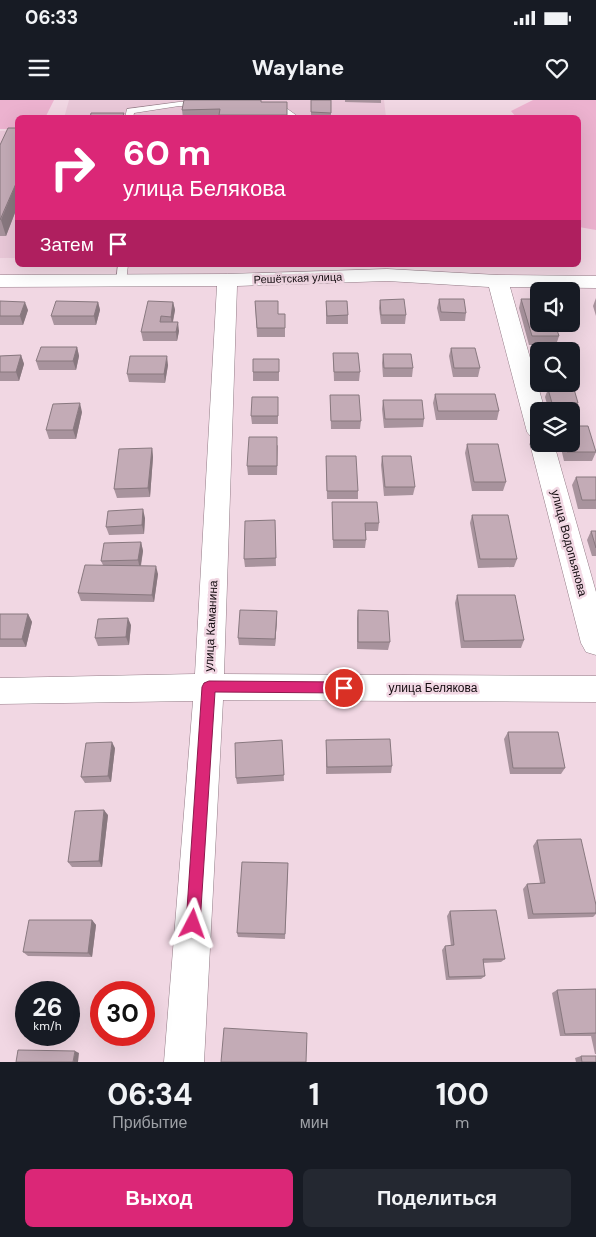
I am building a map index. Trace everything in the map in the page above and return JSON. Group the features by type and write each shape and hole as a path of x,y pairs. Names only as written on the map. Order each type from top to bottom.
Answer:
{"street":[{"name":"Решётская улица","path":"0,281 122,273 227,280 388,275 498,281 596,282"},
{"name":"улица Каманина","path":"184,1062 209,687 227,280"},
{"path":"498,281 531,402"},
{"name":"улица Водопьянова","path":"544,452 596,643"},
{"name":"улица Белякова","path":"0,691 209,687 596,689"}],"lane":[{"path":"129,115 130,111 179,104 206,105"},
{"path":"261,106 279,106 292,115"}],"shaded area":[{"path":"0,100 54,100 46,115 15,115 15,129 0,129"},
{"path":"69,100 384,100 386,115 65,115"},
{"path":"533,100 596,100 596,230 581,227 581,115 514,115 511,111"},
{"path":"0,131 15,131 15,258 0,258"}],"building":[{"path":"184,100 287,102 287,115 219,115 220,109 182,110"},
{"path":"311,100 331,100 331,113 311,112"},
{"path":"91,113 124,113 123,115 91,115"},
{"path":"8,128 15,128 15,186 0,220 0,145"},
{"path":"404,299 406,315 381,315 380,300"},
{"path":"439,299 464,299 466,313 441,312"},
{"path":"521,299 530,299 530,329"},
{"path":"0,301 25,302 20,316 0,316"},
{"path":"56,301 98,302 94,316 51,316"},
{"path":"148,301 173,302 171,317 161,316 160,322 178,322 176,332 141,332"},
{"path":"255,301 278,301 278,314 285,314 285,328 257,328"},
{"path":"326,301 347,301 348,315 327,316"},
{"path":"531,332 558,332 559,336 532,336"},
{"path":"41,347 77,347 73,361 36,361"},
{"path":"451,348 475,348 480,368 454,368"},
{"path":"333,353 358,353 360,372 334,372"},
{"path":"383,354 411,354 413,368 384,368"},
{"path":"21,355 16,372 0,372 0,356"},
{"path":"130,356 167,356 164,374 127,374"},
{"path":"253,359 279,359 279,372 253,372"},
{"path":"549,392 575,392 578,402 552,402"},
{"path":"435,394 495,394 499,411 438,411"},
{"path":"330,395 359,395 361,421 331,421"},
{"path":"252,397 278,397 278,416 251,416"},
{"path":"383,400 422,400 424,419 385,419"},
{"path":"80,403 73,430 46,430 53,404"},
{"path":"580,426 588,426 596,452 580,452"},
{"path":"249,437 277,437 277,466 247,466"},
{"path":"467,444 498,444 506,482 474,482"},
{"path":"152,448 148,488 114,489 119,449"},
{"path":"326,456 356,456 358,491 327,491"},
{"path":"382,456 411,456 415,487 385,487"},
{"path":"576,477 596,477 596,500 582,500"},
{"path":"332,502 377,502 379,523 365,523 366,540 333,540"},
{"path":"143,509 142,525 106,527 108,511"},
{"path":"472,515 508,515 517,559 480,559"},
{"path":"275,520 276,558 244,559 245,521"},
{"path":"591,531 596,531 596,548"},
{"path":"141,542 138,560 101,561 104,543"},
{"path":"85,565 156,566 152,595 78,593"},
{"path":"457,595 515,595 524,640 464,641"},
{"path":"240,610 277,611 275,639 238,638"},
{"path":"358,610 388,611 390,642 358,642"},
{"path":"0,614 28,614 22,639 0,639"},
{"path":"128,618 126,637 95,638 98,619"},
{"path":"508,732 558,732 565,768 513,768"},
{"path":"390,739 392,766 327,767 326,740"},
{"path":"282,740 284,775 236,778 235,743"},
{"path":"112,742 108,776 81,777 86,743"},
{"path":"104,810 99,861 68,862 75,811"},
{"path":"581,839 596,905 596,913 533,914 527,884 545,883 537,840"},
{"path":"242,862 288,863 285,934 237,933"},
{"path":"496,910 505,959 483,959 485,976 449,977 445,946 454,945 450,911"},
{"path":"29,920 92,920 88,953 23,952"},
{"path":"596,989 596,1033 565,1034 557,990"},
{"path":"224,1028 307,1033 306,1062 221,1062"},
{"path":"18,1050 75,1051 73,1062 16,1062"},
{"path":"581,1056 596,1056 596,1062 582,1062"}],"route":[{"path":"193,924 209,687 344,688"}]}
